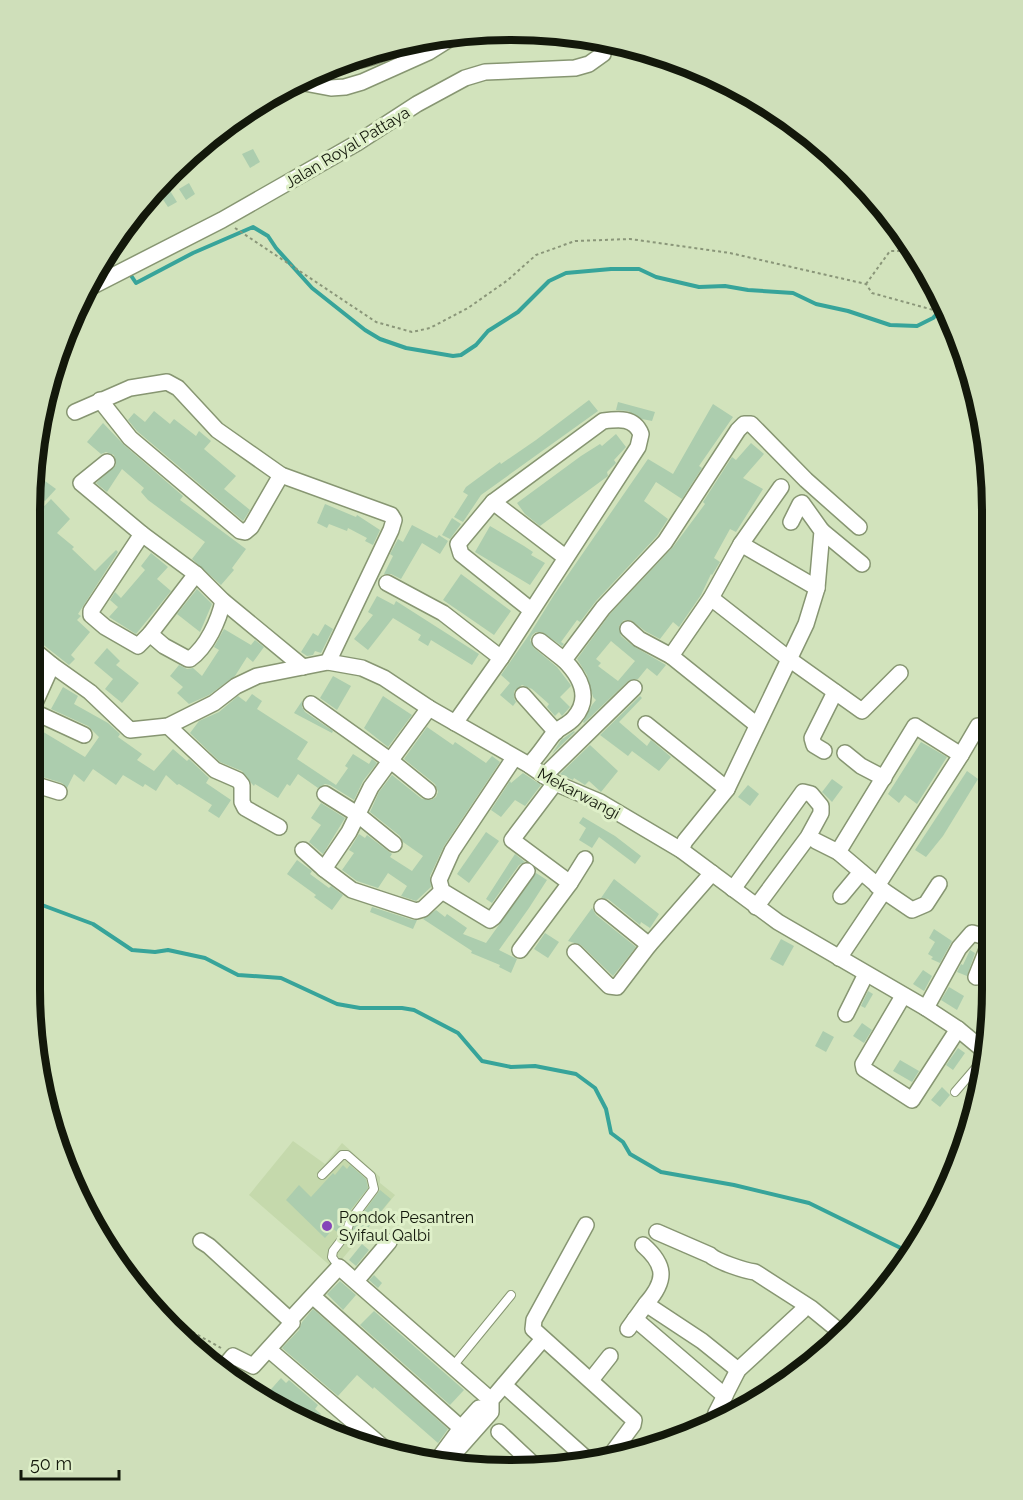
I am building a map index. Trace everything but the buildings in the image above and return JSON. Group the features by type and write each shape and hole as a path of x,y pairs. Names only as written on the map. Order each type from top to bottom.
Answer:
{"street":[{"path":"313,85 331,88 362,82 436,47"},
{"name":"Jalan Royal Pattaya","path":"101,282 222,220 465,78 485,72 575,68 589,64 603,54 603,50"},
{"path":"75,412 130,388 167,382 173,384 218,430 281,475 391,515 394,520 328,662"},
{"path":"100,400 130,438 240,531 245,532 251,527 281,475"},
{"path":"455,723 501,658 638,447 641,434 638,426 629,421 620,419 603,421 493,502 461,538 458,544 459,550 531,610"},
{"path":"564,660 603,608 665,542 744,424 751,424 806,480 859,527"},
{"path":"108,462 81,483 142,534 196,574 223,601 303,668"},
{"path":"670,656 711,598 741,544 781,487"},
{"path":"493,502 565,557"},
{"path":"791,522 802,503 822,531 862,564"},
{"path":"681,850 685,841 727,789 806,624 818,588 822,531"},
{"path":"142,534 93,608 91,615 105,627 138,646 150,634 196,574"},
{"path":"741,544 818,588"},
{"path":"387,583 442,613 501,658"},
{"path":"711,598 789,659 862,711 900,673"},
{"path":"150,634 164,646 190,659 204,645 221,613 223,601"},
{"path":"628,629 639,639 670,656 757,725"},
{"path":"529,765 556,732 575,717 584,698 577,673 540,641"},
{"path":"40,655 52,665 40,692"},
{"name":"Mekarwangi","path":"52,665 90,692 130,730 168,726 214,703 236,686 257,676 328,662 362,668 384,678 429,708 529,765 550,780 600,802 681,850 785,927 926,1008 958,1029 978,1048"},
{"path":"570,883 512,840 550,780 634,688"},
{"path":"824,751 814,745 812,738 835,692"},
{"path":"523,695 556,732"},
{"path":"311,704 390,760 428,791"},
{"path":"324,869 349,832 366,795 429,708"},
{"path":"40,716 84,735"},
{"path":"645,724 727,789"},
{"path":"168,726 215,770 238,780 242,785 242,802 245,808 279,827"},
{"path":"838,852 915,726 961,756"},
{"path":"839,958 978,726 982,726"},
{"path":"844,753 884,778"},
{"path":"514,758 452,851 439,880 440,887 442,891 490,920 526,871"},
{"path":"40,786 59,792"},
{"path":"733,889 803,792 811,794 821,806 821,813 808,837 756,907"},
{"path":"325,794 357,814 394,844"},
{"path":"816,841 838,852 881,888 912,910 926,904 939,884"},
{"path":"303,850 352,890 416,911 423,909 442,891"},
{"path":"520,950 585,859"},
{"path":"841,896 861,872"},
{"path":"575,952 609,986 617,987 649,945 712,873"},
{"path":"602,906 649,945"},
{"path":"926,1008 959,948 972,933 982,936"},
{"path":"976,977 982,962"},
{"path":"846,1014 866,974"},
{"path":"903,996 863,1064 864,1069 912,1100 958,1029"},
{"path":"586,1225 534,1320 533,1329 634,1420 633,1425 617,1447"},
{"path":"657,1232 726,1264 755,1272 811,1308 837,1329"},
{"path":"201,1241 292,1323 253,1366 233,1356 227,1363"},
{"path":"356,1281 389,1242"},
{"path":"643,1245 653,1254 659,1266 661,1278 658,1290 632,1324 724,1396"},
{"path":"290,1320 339,1267 356,1281 453,1366 491,1412 453,1455"},
{"path":"317,1300 461,1428"},
{"path":"646,1304 702,1341 738,1370"},
{"path":"717,1412 738,1370 802,1311"},
{"path":"442,1454 461,1428 504,1385 543,1339"},
{"path":"274,1354 373,1438"},
{"path":"591,1380 610,1356"},
{"path":"504,1385 581,1454"},
{"path":"499,1432 528,1459"}],"lane":[{"path":"955,1092 975,1068"},
{"path":"322,1175 342,1155 347,1155 371,1176 374,1189 350,1221 346,1234 333,1251 333,1257 339,1267"},
{"path":"453,1366 511,1295"}],"path":[{"path":"222,220 376,322 412,332 430,328 468,308 508,280 536,255 575,241 630,239 730,253 866,284 872,293 938,311"},
{"path":"866,284 890,251 904,251"},
{"path":"183,1327 233,1356"}],"shaded area":[{"name":"Pondok Pesantren Syifaul Qalbi","path":"293,1141 325,1164 342,1143 380,1177 380,1183 395,1195 334,1269 249,1195"}],"waterway":[{"path":"128,271 136,283 193,253 253,227 268,236 312,288 365,330 380,339 406,348 453,356 461,355 476,345 488,331 518,312 549,281 566,273 639,269 656,277 699,287 725,286 793,293 816,304 848,311 890,325 917,326 938,313"},
{"path":"40,904 93,924 132,950 155,952 168,950 205,958 238,975 281,978 337,1004 360,1008 414,1010 458,1033 482,1061 511,1067 535,1066 576,1074 595,1088 606,1109 611,1133 623,1142 630,1154 661,1172 734,1185 809,1203 903,1249"}],"place":[{"name":"Pondok Pesantren Syifaul Qalbi","path":"327,1226"}]}
